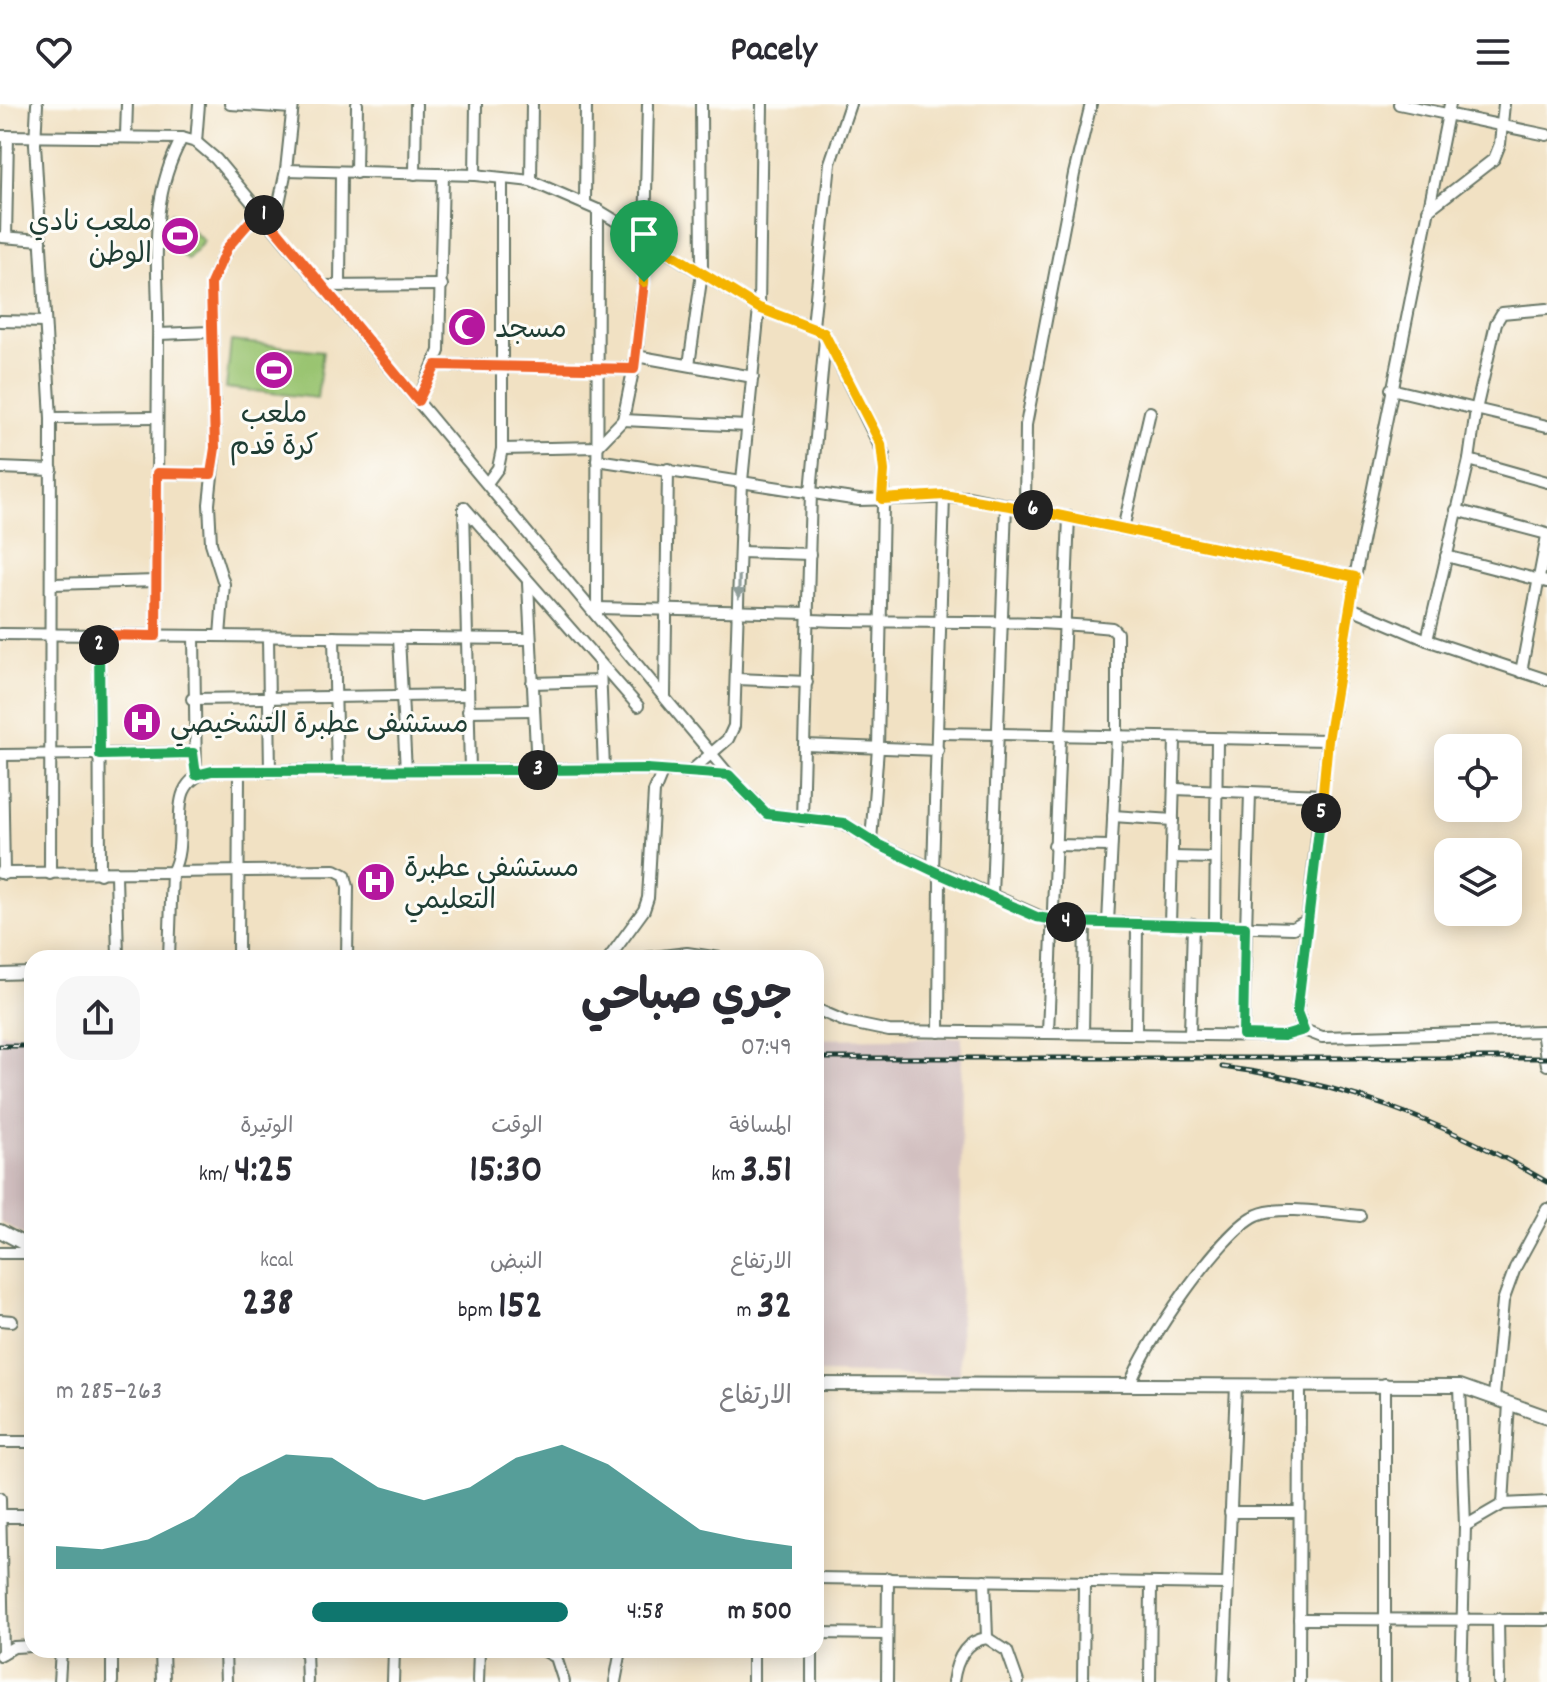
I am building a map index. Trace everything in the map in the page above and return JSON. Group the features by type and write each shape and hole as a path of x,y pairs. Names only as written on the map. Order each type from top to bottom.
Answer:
{"main road":[{"path":"0,1231 24,1246"},
{"path":"824,1384 1460,1386 1547,1417"},
{"path":"0,1516 24,1516"},
{"path":"162,1658 163,1682"}],"street":[{"path":"37,104 35,136 52,470 50,874"},
{"path":"126,135 127,104"},
{"path":"196,142 199,104"},
{"path":"230,104 292,106 286,170 274,227"},
{"path":"356,173 357,104"},
{"path":"415,174 416,104"},
{"path":"475,175 476,104"},
{"path":"531,181 532,104"},
{"path":"585,203 586,104"},
{"path":"502,449 597,447 623,420 636,356 644,282 648,104"},
{"path":"689,365 702,273 701,104"},
{"path":"691,771 732,734 737,679 742,481 759,308 762,104"},
{"path":"813,326 830,163 850,104"},
{"path":"1025,508 1026,425 1074,174 1091,104"},
{"path":"1399,104 1547,135"},
{"path":"1304,1030 1297,1012 1328,740 1391,389 1450,104"},
{"path":"1428,210 1489,166 1498,151 1504,104"},
{"path":"41,240 3,237 4,136 126,135 182,138 196,142 216,159 260,210 597,612 729,775 767,814 844,823 871,841 1050,921 1293,928 1308,920"},
{"path":"156,636 159,334 154,228 170,159 182,138"},
{"path":"286,170 475,175 531,181 598,210 759,308 813,326 824,333 881,444 884,471 878,623 878,748 871,841"},
{"path":"340,285 341,172"},
{"path":"418,401 436,365 442,285 443,174"},
{"path":"487,483 498,468 502,449 502,178"},
{"path":"220,636 224,584 211,543 211,474 215,448 211,284 217,266 260,210"},
{"path":"597,612 598,210"},
{"path":"323,286 442,285"},
{"path":"1427,640 1469,460 1476,410 1498,316 1502,313 1547,309"},
{"path":"0,321 45,322"},
{"path":"159,334 211,332"},
{"path":"802,820 811,492 825,338"},
{"path":"636,356 753,377"},
{"path":"436,365 634,369"},
{"path":"1391,389 1547,426"},
{"path":"1123,529 1150,412"},
{"path":"51,418 157,417"},
{"path":"623,420 747,426"},
{"path":"597,460 859,500 944,495 1025,508 1355,577"},
{"path":"1469,460 1547,482"},
{"path":"0,468 52,470"},
{"path":"665,695 668,469"},
{"path":"157,473 211,474"},
{"path":"939,1032 938,750 944,495"},
{"path":"992,896 1006,505"},
{"path":"470,770 464,507 468,508 600,667 638,706"},
{"path":"1456,510 1547,535 1543,581 1521,672"},
{"path":"1048,1032 1050,921 1069,517"},
{"path":"740,552 810,554"},
{"path":"1446,556 1543,581"},
{"path":"53,584 156,581"},
{"path":"528,583 537,770"},
{"path":"1351,608 1427,640 1547,680"},
{"path":"597,612 738,613 878,623 1001,619 1112,628 1117,633 1117,738 1108,923"},
{"path":"0,634 530,639"},
{"path":"99,635 100,874"},
{"path":"194,636 192,699 196,775"},
{"path":"268,637 270,772"},
{"path":"334,637 337,772"},
{"path":"399,638 406,771"},
{"path":"600,667 604,769"},
{"path":"737,679 807,682"},
{"path":"532,683 600,681"},
{"path":"192,699 467,695"},
{"path":"468,711 534,710"},
{"path":"939,733 1328,740"},
{"path":"1170,924 1175,739"},
{"path":"1215,925 1217,739"},
{"path":"805,745 938,750"},
{"path":"193,753 1,755 2,873 341,871 348,887 347,950"},
{"path":"169,950 172,872 180,854 181,797 185,783 196,775 239,771 647,769 729,775"},
{"path":"647,769 654,792"},
{"path":"615,950 644,910 648,898 654,792 663,770"},
{"path":"238,950 239,771"},
{"path":"1175,789 1323,795"},
{"path":"1243,1035 1250,792"},
{"path":"1113,816 1173,820"},
{"path":"1054,845 1111,846"},
{"path":"1172,857 1215,858"},
{"path":"116,874 118,950"},
{"path":"1083,1033 1085,923"},
{"path":"1136,1033 1137,924"},
{"path":"1190,1034 1193,924"},
{"path":"1293,928 1306,939"},
{"path":"0,974 24,973"},
{"path":"824,1012 868,1028 939,1032 1284,1036 1304,1030 1322,1037 1545,1031 1547,1065"},
{"path":"1494,1396 1503,1301 1515,1268 1547,1209"},
{"path":"1130,1385 1138,1361 1162,1327 1220,1247 1245,1223 1258,1214 1281,1211 1360,1216"},
{"path":"0,1253 24,1252"},
{"path":"0,1320 12,1321"},
{"path":"1385,1384 1385,1682"},
{"path":"1224,1682 1236,1385"},
{"path":"1299,1682 1300,1385"},
{"path":"1460,1386 1465,1526 1461,1682"},
{"path":"1503,1504 1509,1403"},
{"path":"0,1442 24,1442"},
{"path":"0,1498 1,1654 24,1648"},
{"path":"1465,1526 1503,1504 1547,1502"},
{"path":"1230,1512 1299,1512"},
{"path":"824,1578 1226,1584"},
{"path":"887,1682 888,1578"},
{"path":"985,1580 987,1638"},
{"path":"1083,1682 1084,1582"},
{"path":"1150,1682 1151,1585"},
{"path":"1299,1619 1547,1620"},
{"path":"1498,1619 1499,1682"},
{"path":"824,1633 887,1634"},
{"path":"953,1682 968,1645 987,1638"},
{"path":"987,1638 1007,1651 1018,1682"},
{"path":"59,1682 60,1658"},
{"path":"112,1658 112,1682"},
{"path":"225,1658 226,1682"},
{"path":"306,1658 307,1682"},
{"path":"393,1682 394,1658"},
{"path":"478,1682 479,1658"},
{"path":"556,1658 564,1682"},
{"path":"615,1682 620,1658"},
{"path":"753,1658 753,1682"},
{"path":"812,1658 812,1682"}],"shaded area":[{"path":"0,1033 24,1033 24,1236 0,1222"},
{"path":"962,1037 960,1375 824,1373 824,1039"}],"green space":[{"name":"ملعب نادي الوطن","path":"172,213 204,241 188,260 156,231"},
{"name":"ملعب كرة قدم","path":"231,341 323,351 317,398 226,388"}],"railway":[{"path":"0,1046 24,1046"},
{"path":"824,1058 1547,1058"},
{"path":"1222,1067 1308,1083 1390,1107 1470,1140 1547,1182"}],"place":[{"name":"ملعب نادي الوطن","path":"180,236"},
{"name":"مسجد","path":"467,327"},
{"name":"ملعب كرة قدم","path":"274,370"},
{"name":"مستشفى عطبرة التشخيصي","path":"142,722"},
{"name":"مستشفى عطبرة التعليمي","path":"376,882"}],"route":[{"path":"260,210 418,401 436,365 634,369 644,282 644,237 759,308 819,328 881,444 884,455 882,499 944,495 969,497 1355,577 1328,740 1297,1012 1304,1030 1284,1036 1243,1035 1245,927 1050,921 879,845 844,823 784,819 767,814 729,775 647,769 212,771 196,775 193,753 100,755 99,635 156,636 157,473 211,474 215,448 215,392 211,284 227,248 260,210"}]}
